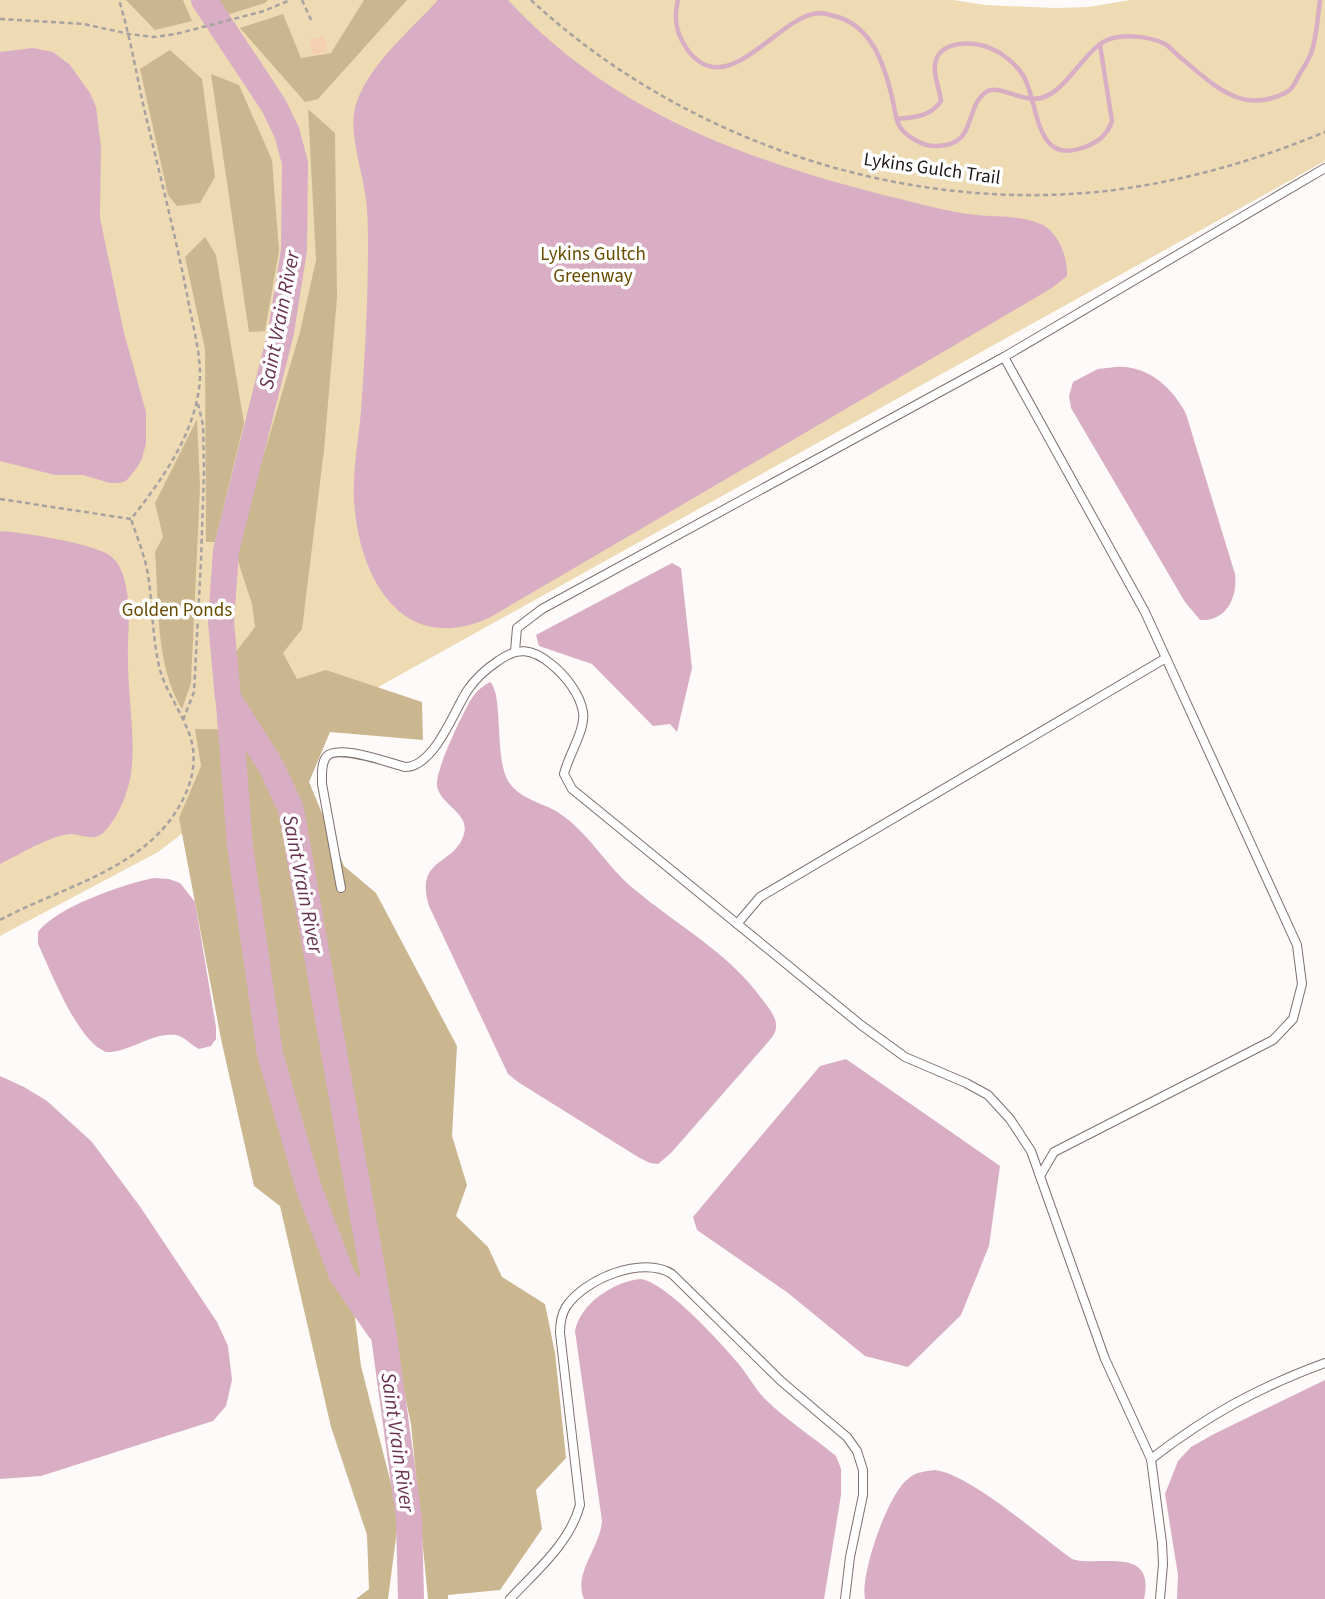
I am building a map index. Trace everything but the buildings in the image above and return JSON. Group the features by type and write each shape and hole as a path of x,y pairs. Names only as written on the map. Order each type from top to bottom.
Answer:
{"lane":[{"path":"515,651 517,628 542,609 1004,357 1325,168"},
{"path":"1004,357 1145,612 1297,945 1301,984 1293,1020 1273,1040 1054,1153 1040,1176"},
{"path":"341,888 322,784 324,759 334,751 342,751 405,767 419,764 439,740 477,679 494,663 515,651 529,651 552,665 565,678 581,707 583,722 565,770 568,785 861,1025 905,1057 966,1083 994,1100 1018,1130 1031,1151 1105,1359 1151,1459 1162,1543 1160,1599"},
{"path":"737,924 760,897 1166,658"},
{"path":"510,1599 563,1540 573,1525 580,1505 560,1334 565,1310 573,1298 598,1282 624,1270 648,1266 663,1269 672,1275 853,1445 860,1459 864,1483 845,1599"},
{"path":"1151,1459 1185,1432 1224,1407 1325,1363"}],"path":[{"path":"119,0 180,260 194,330 200,380 189,428 157,483 131,519"},
{"path":"0,19 84,24 154,37 176,34 264,11 290,0"},
{"path":"302,0 312,22"},
{"name":"Lykins Gulch Trail","path":"531,0 588,47 633,78 722,125 805,159 850,173 906,184 946,190 1020,194 1107,191 1224,168 1325,132"},
{"path":"183,720 194,692 201,561 203,425 197,401"},
{"path":"0,499 131,519"},
{"path":"0,920 132,857 145,848 163,829 182,801 192,773 192,745 160,669 148,572 131,519"}],"green space":[{"name":"Lykins Gultch Greenway","path":"0,0 953,0 985,5 1055,8 1088,7 1131,0 1325,0 1325,161 362,696 158,852 0,936"},
{"path":"126,0 183,0 192,21 155,30"},
{"path":"216,0 268,0 227,15"},
{"path":"364,0 407,0 318,99 305,102 240,28 283,14 301,58 331,53"},
{"path":"170,50 202,79 215,177 200,203 177,206 168,195 140,69"},
{"path":"211,74 239,85 272,160 279,251 265,331 249,332"},
{"path":"308,109 335,133 337,298 324,450 302,629 283,653 297,679 326,670 422,702 423,740 330,732 309,782 344,866 376,893 457,1046 452,1136 467,1185 456,1216 488,1247 502,1277 545,1304 555,1353 566,1458 536,1490 542,1529 500,1590 448,1595 448,1599 428,1599 411,1424 393,1341 297,810 278,765 235,700 231,658 255,627 252,604 235,552 300,332 316,260"},
{"path":"205,237 216,255 244,423 215,542 206,542 205,349 185,257"},
{"name":"Golden Ponds","path":"197,419 200,487 191,683 182,709 167,673 160,633 155,552 163,537 155,503"},
{"path":"233,712 267,765 288,810 374,1309 348,1274 315,1186 276,1054 245,847"},
{"path":"195,729 216,729 225,734 265,1053 302,1188 338,1279 353,1302 361,1366 399,1515 388,1599 356,1599 369,1589 367,1535 331,1427 280,1206 254,1186 221,1039 179,818 201,766"}],"shaded area":[{"path":"438,0 508,0 552,42 599,78 648,108 699,134 753,156 930,206 969,214 1019,218 1043,225 1054,234 1061,247 1067,276 1052,288 489,618 460,627 434,627 412,620 394,606 379,587 368,565 355,512 354,474 367,308 368,220 353,126 356,104 371,75 403,36"},
{"path":"33,48 53,52 70,65 90,93 96,107 101,147 100,218 124,333 146,412 146,443 142,459 126,481 119,483 83,475 55,475 0,461 0,52"},
{"path":"1116,367 1138,370 1157,380 1174,395 1186,414 1235,574 1232,599 1217,617 1200,620 1185,602 1071,408 1069,396 1073,382 1098,369"},
{"path":"0,531 42,536 93,548 113,558 119,565 128,601 128,676 133,746 131,774 122,805 104,832 96,837 73,834 61,836 0,864"},
{"path":"672,563 681,568 692,668 677,732 670,724 653,726 592,664 539,646 536,635"},
{"path":"490,682 496,698 503,769 511,786 523,796 552,809 570,821 634,889 734,967 749,982 775,1020 775,1031 769,1041 671,1153 658,1164 638,1157 508,1074 429,906 426,890 431,870 453,852 464,834 465,826 459,814 439,792 438,778 451,739 470,702 478,691"},
{"path":"154,878 180,883 195,902 216,1039 211,1046 199,1049 179,1036 167,1035 106,1052 95,1045 75,1020 38,944 38,932 47,923 75,906 125,885"},
{"path":"846,1059 1000,1166 989,1246 961,1315 908,1367 865,1356 788,1293 697,1230 693,1217 820,1066"},
{"path":"0,1076 47,1101 92,1142 141,1208 217,1322 228,1346 232,1380 226,1406 213,1421 41,1476 0,1479"},
{"path":"640,1279 663,1290 692,1314 738,1363 764,1398 836,1456 841,1469 841,1495 824,1599 584,1599 584,1570 597,1541 602,1521 575,1331 583,1312 599,1296 619,1285"},
{"path":"1325,1380 1325,1599 1177,1599 1178,1575 1165,1494 1178,1461 1191,1447 1214,1434"},
{"path":"935,1470 950,1474 986,1494 1072,1559 1133,1565 1141,1571 1145,1582 1144,1599 865,1599 871,1554 893,1500 901,1486 912,1476"}],"waterway":[{"name":"Saint Vrain River","path":"204,0 274,106 287,133 295,163 294,250 281,332 226,551 221,622 228,698 271,766 291,809 384,1336 409,1519 411,1599"},
{"path":"678,0 676,20 683,43 702,64 719,67 736,63 753,53 803,17 821,13 847,21 867,37 880,59 901,128 914,140 937,146 959,140 974,107 986,92 997,90 1034,99 1051,94 1094,49 1103,42 1125,36 1165,44 1205,78 1230,94 1256,101 1271,99 1291,89 1309,58 1316,35 1320,0"},
{"path":"897,119 922,115 937,106 941,101 935,73 938,56 943,50 957,44 974,44 999,52 1020,71 1039,125 1045,138 1054,147 1066,151 1082,148 1101,138 1112,121 1100,45"},
{"path":"229,704 240,846 270,1054 309,1189 342,1275 379,1329"}]}
